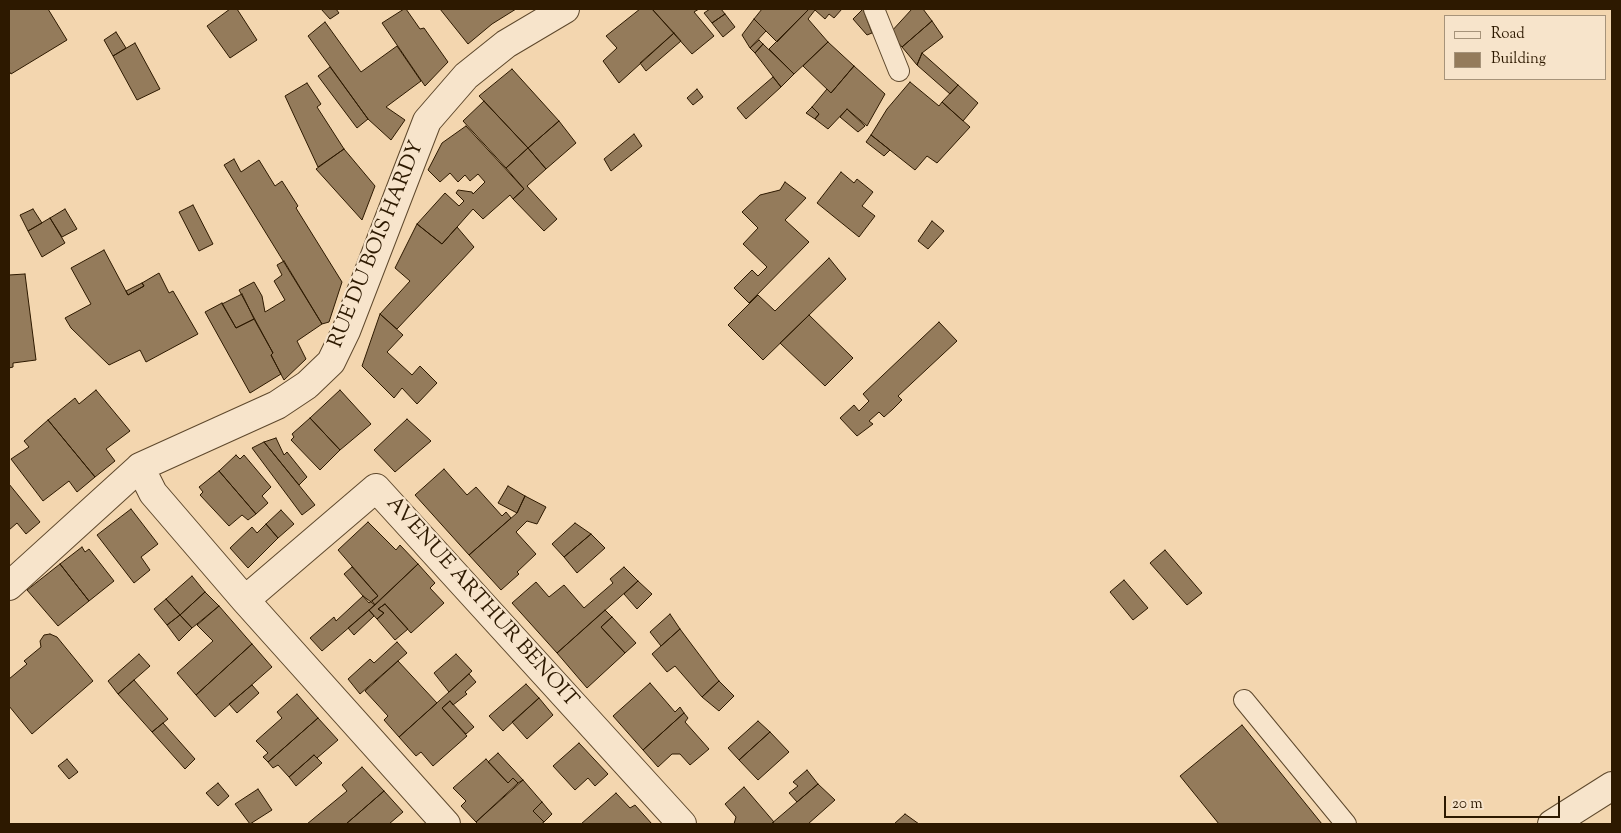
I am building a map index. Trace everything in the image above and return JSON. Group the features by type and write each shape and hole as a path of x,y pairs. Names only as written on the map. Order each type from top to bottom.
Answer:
{"street":[{"name":"RUE DU BOIS HARDY","path":"9,586 140,467 276,405 307,385 331,362 346,331 427,121 466,76 506,44 565,9"},
{"path":"140,467 153,493 245,600 446,824"},
{"name":"AVENUE ARTHUR BENOIT","path":"245,600 376,488 682,824"},
{"path":"1552,824 1612,786"}],"lane":[{"path":"874,9 899,70"},
{"path":"1244,700 1346,824"}],"building":[{"path":"9,9 48,9 67,40 11,74 9,71"},
{"path":"230,9 237,9 257,40 230,58 207,26"},
{"path":"321,9 336,9 339,13 330,19"},
{"path":"406,9 420,29 424,28 448,62 425,86 382,23"},
{"path":"440,9 516,9 492,24 468,44"},
{"path":"640,9 652,9 674,33 619,83 603,61 617,48 606,36"},
{"path":"652,9 699,9 694,12 714,36 692,54"},
{"path":"710,9 721,9 725,14 712,23 704,13"},
{"path":"762,9 809,9 777,42 754,19"},
{"path":"809,9 842,9 834,18 829,14 825,19 815,10 808,19 828,42 794,74 769,49"},
{"path":"863,9 872,33 867,35 853,19"},
{"path":"912,9 923,9 932,21 902,47 890,33"},
{"path":"725,14 735,27 723,37 712,23"},
{"path":"754,19 766,31 750,48 742,35"},
{"path":"932,21 943,37 922,53 917,65 902,47"},
{"path":"325,22 361,72 397,46 421,81 386,107 405,120 391,140 368,119 308,36"},
{"path":"116,32 126,48 113,56 104,40"},
{"path":"674,33 681,41 646,71 640,63"},
{"path":"759,40 763,44 755,53 750,48"},
{"path":"828,42 854,66 831,93 803,66"},
{"path":"135,43 160,89 137,100 113,56"},
{"path":"763,44 794,74 781,87 755,53"},
{"path":"922,53 958,85 950,94 917,65"},
{"path":"854,66 885,94 867,126 847,109 828,129 815,119 819,114 812,107 827,89 831,93"},
{"path":"330,67 368,119 357,128 318,76"},
{"path":"512,69 559,121 528,148 479,96"},
{"path":"773,77 781,87 746,119 737,108"},
{"path":"910,82 939,106 942,102 970,127 937,163 927,156 915,170 871,135 887,109"},
{"path":"307,83 321,104 317,107 344,149 318,167 285,96"},
{"path":"958,85 978,103 963,121 942,102"},
{"path":"697,89 703,97 693,105 687,98"},
{"path":"484,101 528,148 506,168 463,121"},
{"path":"812,107 819,114 815,119 806,113"},
{"path":"847,109 865,126 858,132 840,117"},
{"path":"559,121 576,143 546,169 528,148"},
{"path":"466,126 524,189 513,199 510,195 483,219 473,209 442,244 417,224 445,193 459,206 464,201 456,193 458,190 472,192 473,194 485,182 478,174 470,181 465,175 458,182 450,173 440,182 428,170 442,143"},
{"path":"634,134 642,146 611,171 604,159"},
{"path":"871,135 890,150 884,156 866,142"},
{"path":"528,148 546,169 527,186 557,219 544,231 513,199 524,189 506,168"},
{"path":"344,149 375,186 362,220 316,169"},
{"path":"234,159 241,172 259,160 275,186 282,181 298,206 296,208 342,282 329,322 322,324 224,165"},
{"path":"841,172 854,183 857,179 873,192 862,206 875,216 859,237 817,203"},
{"path":"785,182 806,198 785,220 809,242 749,303 734,288 752,270 758,276 767,267 743,244 758,228 742,212 760,195 780,190"},
{"path":"193,205 213,244 199,251 179,212"},
{"path":"33,209 42,223 28,231 20,215"},
{"path":"65,209 77,229 62,237 50,218"},
{"path":"50,218 65,243 42,257 28,231"},
{"path":"932,221 944,231 928,249 918,241"},
{"path":"417,224 442,244 457,227 474,247 397,329 380,314 410,281 395,268"},
{"path":"104,250 128,295 144,286 142,283 159,273 169,293 173,291 198,334 146,362 140,350 109,365 71,328 65,318 91,304 71,268"},
{"path":"829,258 846,279 763,360 728,325 758,295 775,311"},
{"path":"284,261 322,324 297,341 306,359 284,380 271,355 273,353 239,290 254,282 262,296 265,312 285,300 274,281 282,275 277,265"},
{"path":"25,274 36,360 13,363 13,367 9,368 9,275"},
{"path":"142,283 144,286 128,295 126,291"},
{"path":"242,294 254,319 236,328 222,304"},
{"path":"222,303 236,328 254,319 273,353 271,355 281,374 250,393 205,312"},
{"path":"380,314 403,335 387,352 412,375 420,366 437,383 417,404 402,388 394,398 362,366"},
{"path":"809,315 853,358 825,386 780,343"},
{"path":"939,322 957,341 898,396 902,400 893,409 884,417 879,412 869,421 873,424 857,436 840,418 854,405 859,411 869,401 863,394"},
{"path":"96,390 130,431 106,449 115,461 95,477 48,420 75,398 79,404"},
{"path":"340,390 371,424 340,450 310,418"},
{"path":"310,418 340,450 320,470 291,440 294,437 292,434"},
{"path":"407,419 431,441 395,472 374,450"},
{"path":"48,420 95,477 77,492 69,481 43,501 11,459 29,447 24,441"},
{"path":"276,438 284,455 287,452 307,477 299,485 264,442"},
{"path":"264,442 315,505 302,515 252,448"},
{"path":"236,455 240,459 244,455 271,487 262,496 268,503 256,514 219,471"},
{"path":"444,469 467,495 476,487 502,516 506,512 511,518 469,555 415,495"},
{"path":"219,471 256,514 248,520 242,515 229,526 200,495 203,492 199,487"},
{"path":"9,484 40,522 26,534 17,523 9,530"},
{"path":"508,486 525,496 517,513 498,503"},
{"path":"525,496 546,507 537,524 527,521 516,532 536,554 517,572 519,574 501,590 469,555 517,513"},
{"path":"131,509 158,544 141,557 150,570 134,583 97,535"},
{"path":"281,510 294,524 278,538 266,524"},
{"path":"368,522 396,550 400,545 418,564 375,605 372,601 378,596 338,550"},
{"path":"575,523 591,534 564,557 552,544"},
{"path":"266,524 278,538 248,568 230,548 252,527 257,533"},
{"path":"591,534 605,548 577,573 564,557"},
{"path":"82,547 85,552 89,549 114,581 89,601 60,564"},
{"path":"1165,550 1202,593 1187,605 1150,563"},
{"path":"60,564 89,601 58,626 27,590"},
{"path":"418,564 435,583 430,588 444,603 411,633 385,604 378,609 384,613 377,619 369,610"},
{"path":"352,567 378,596 369,603 344,574"},
{"path":"624,567 638,581 557,653 512,603 536,582 549,597 564,585 584,608 613,583 610,579"},
{"path":"192,576 205,592 180,615 166,599"},
{"path":"1124,580 1148,608 1133,620 1110,592"},
{"path":"638,581 652,594 637,609 624,594"},
{"path":"205,592 219,606 192,628 180,615"},
{"path":"363,596 375,605 322,651 310,638 334,617 336,621"},
{"path":"166,599 180,615 167,625 154,609"},
{"path":"385,604 408,629 395,640 377,619 384,613 378,609"},
{"path":"219,606 252,644 196,695 177,673 213,641 197,625"},
{"path":"369,610 374,616 354,635 348,628"},
{"path":"605,610 612,617 601,627 625,653 587,688 557,653"},
{"path":"670,614 680,629 661,646 650,632"},
{"path":"180,615 192,628 179,641 167,625"},
{"path":"612,617 636,643 625,653 601,627"},
{"path":"680,629 719,681 702,697 675,666 667,672 652,654"},
{"path":"50,634 57,637 93,681 32,734 9,706 9,679 27,664 24,661 41,647 40,641 44,635"},
{"path":"397,642 407,653 360,694 348,679 370,659 374,663"},
{"path":"252,644 272,667 215,717 196,695"},
{"path":"139,654 150,666 118,694 108,681"},
{"path":"456,654 472,671 449,692 434,673"},
{"path":"398,661 437,703 399,737 384,720 388,716 365,691"},
{"path":"469,674 476,682 465,692 467,694 453,705 450,701 442,708 467,736 433,766 421,752 416,756 399,737"},
{"path":"134,680 168,719 152,732 118,694"},
{"path":"719,681 734,696 719,711 702,697"},
{"path":"650,683 675,712 680,707 684,713 643,750 613,716"},
{"path":"526,684 539,698 503,731 489,716"},
{"path":"252,685 259,693 237,713 229,704"},
{"path":"297,694 318,718 268,762 263,757 268,753 256,741 282,718 277,712"},
{"path":"539,698 553,715 527,739 512,722"},
{"path":"450,701 474,727 466,734 442,708"},
{"path":"684,713 688,718 685,722 709,749 690,765 680,754 672,754 658,767 643,750"},
{"path":"318,718 338,740 317,758 314,755 289,777 278,765 273,768 268,762"},
{"path":"758,721 770,732 739,760 728,748"},
{"path":"163,723 195,759 185,769 152,732"},
{"path":"1242,725 1322,824 1219,824 1180,776"},
{"path":"770,732 789,752 758,780 739,760"},
{"path":"579,743 608,774 595,786 588,778 575,790 553,766"},
{"path":"498,753 523,780 518,783 513,778 508,783 488,762"},
{"path":"314,755 322,763 296,786 289,777"},
{"path":"67,759 78,772 69,779 58,766"},
{"path":"486,759 508,783 513,778 518,783 476,822 461,806 466,801 453,788"},
{"path":"362,767 384,791 346,824 307,824 347,791 342,785"},
{"path":"807,770 818,784 797,802 789,793 798,786 793,782"},
{"path":"523,780 542,802 533,811 544,822 541,824 478,824 476,822"},
{"path":"218,783 229,796 218,806 206,793"},
{"path":"818,784 835,800 808,824 771,824"},
{"path":"744,787 774,822 771,824 734,824 736,817 725,804"},
{"path":"258,789 272,810 250,824 235,804"},
{"path":"384,791 403,812 389,824 346,824"},
{"path":"616,793 630,808 635,805 652,824 581,824"},
{"path":"542,802 552,814 544,822 533,811"},
{"path":"905,814 919,824 894,824"}]}
